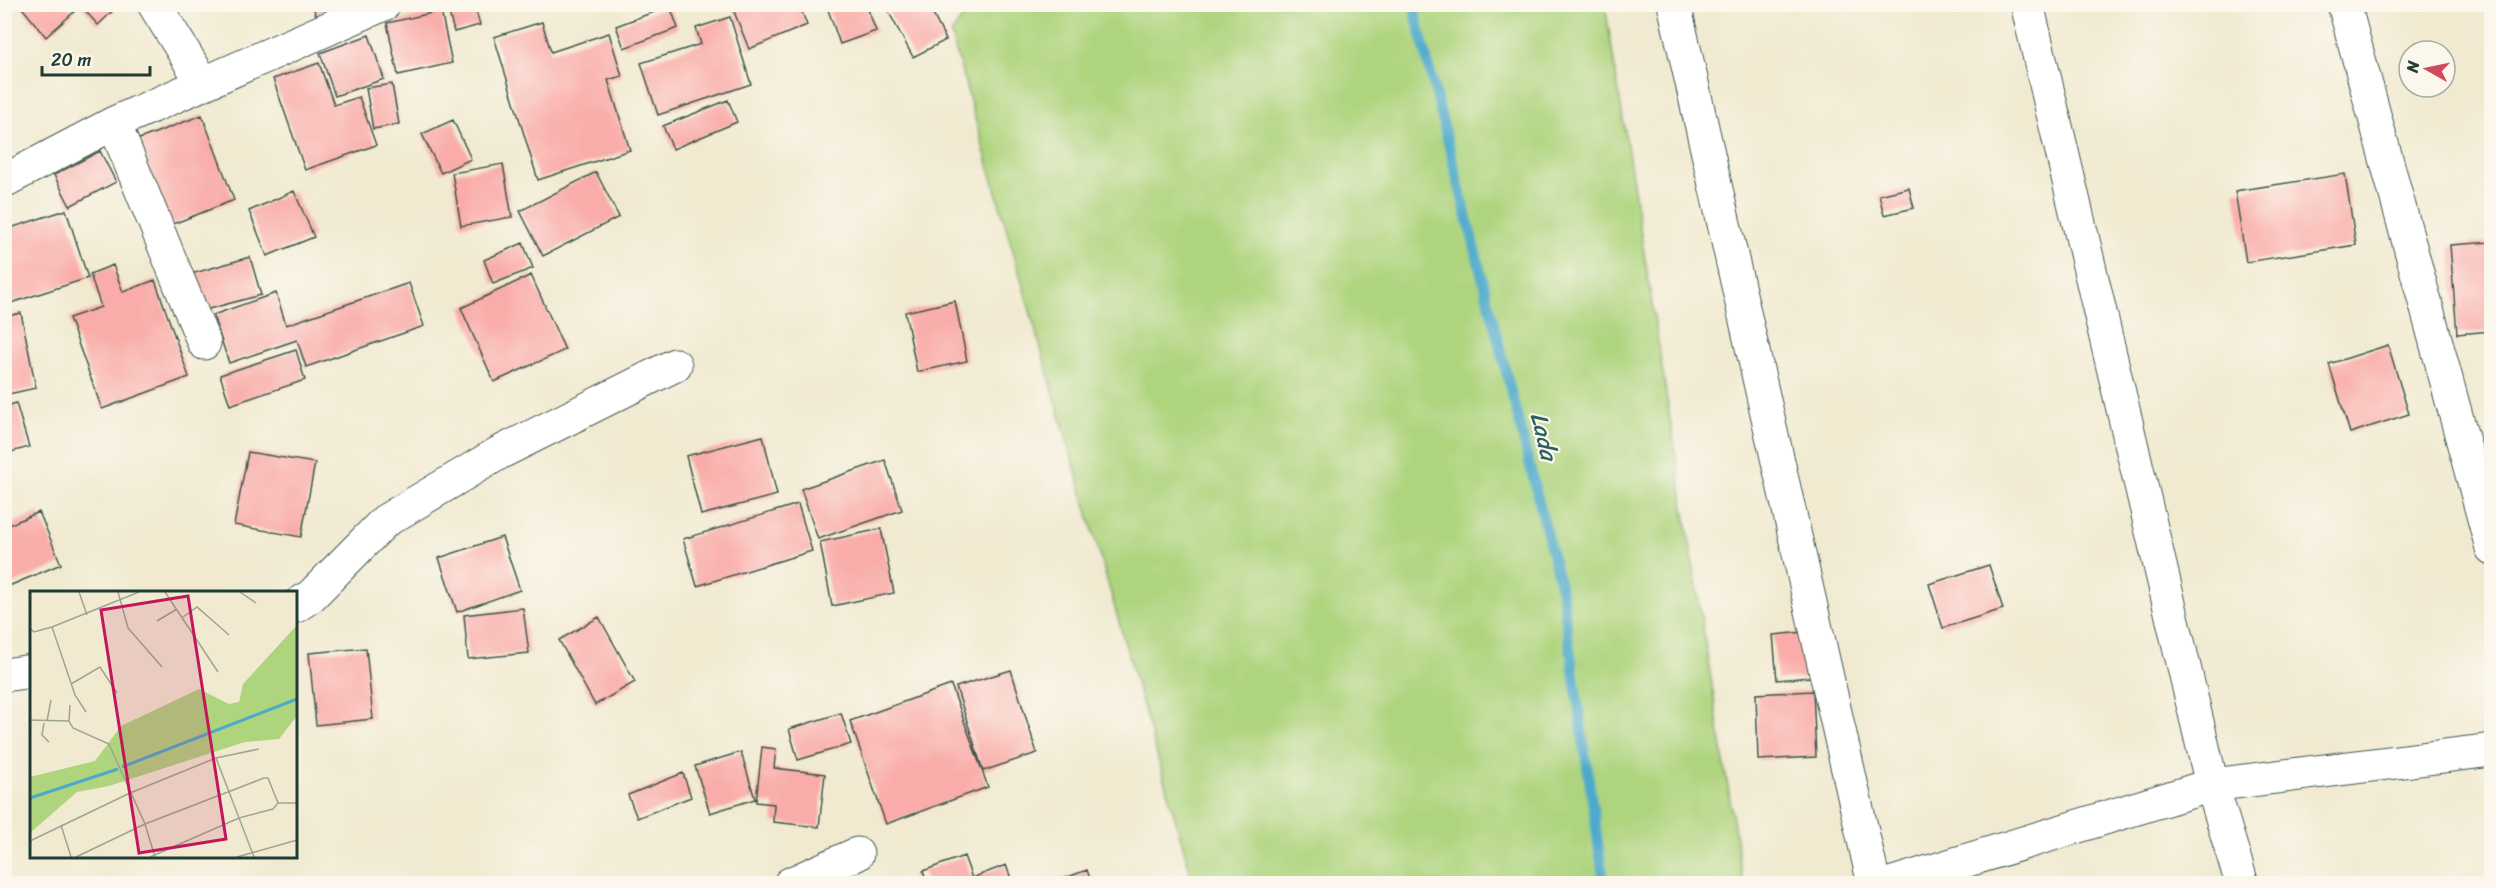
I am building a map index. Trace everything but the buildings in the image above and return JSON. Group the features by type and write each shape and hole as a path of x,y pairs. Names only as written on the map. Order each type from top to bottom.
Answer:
{"street":[{"path":"154,4 203,83"},
{"path":"4,181 114,123 384,4"},
{"path":"1674,4 1874,884"},
{"path":"2027,4 2212,785 2242,884"},
{"path":"2344,4 2492,548"},
{"path":"114,123 204,343"},
{"path":"297,605 311,596 385,521 499,453 675,365"},
{"path":"4,675 30,671"},
{"path":"1890,884 2212,785 2492,750"},
{"path":"790,884 857,854"}],"green space":[{"path":"972,4 1605,5 1743,883 1201,884 1191,874 951,34"}],"waterway":[{"name":"Lada","path":"1413,4 1562,593 1604,884"}]}
